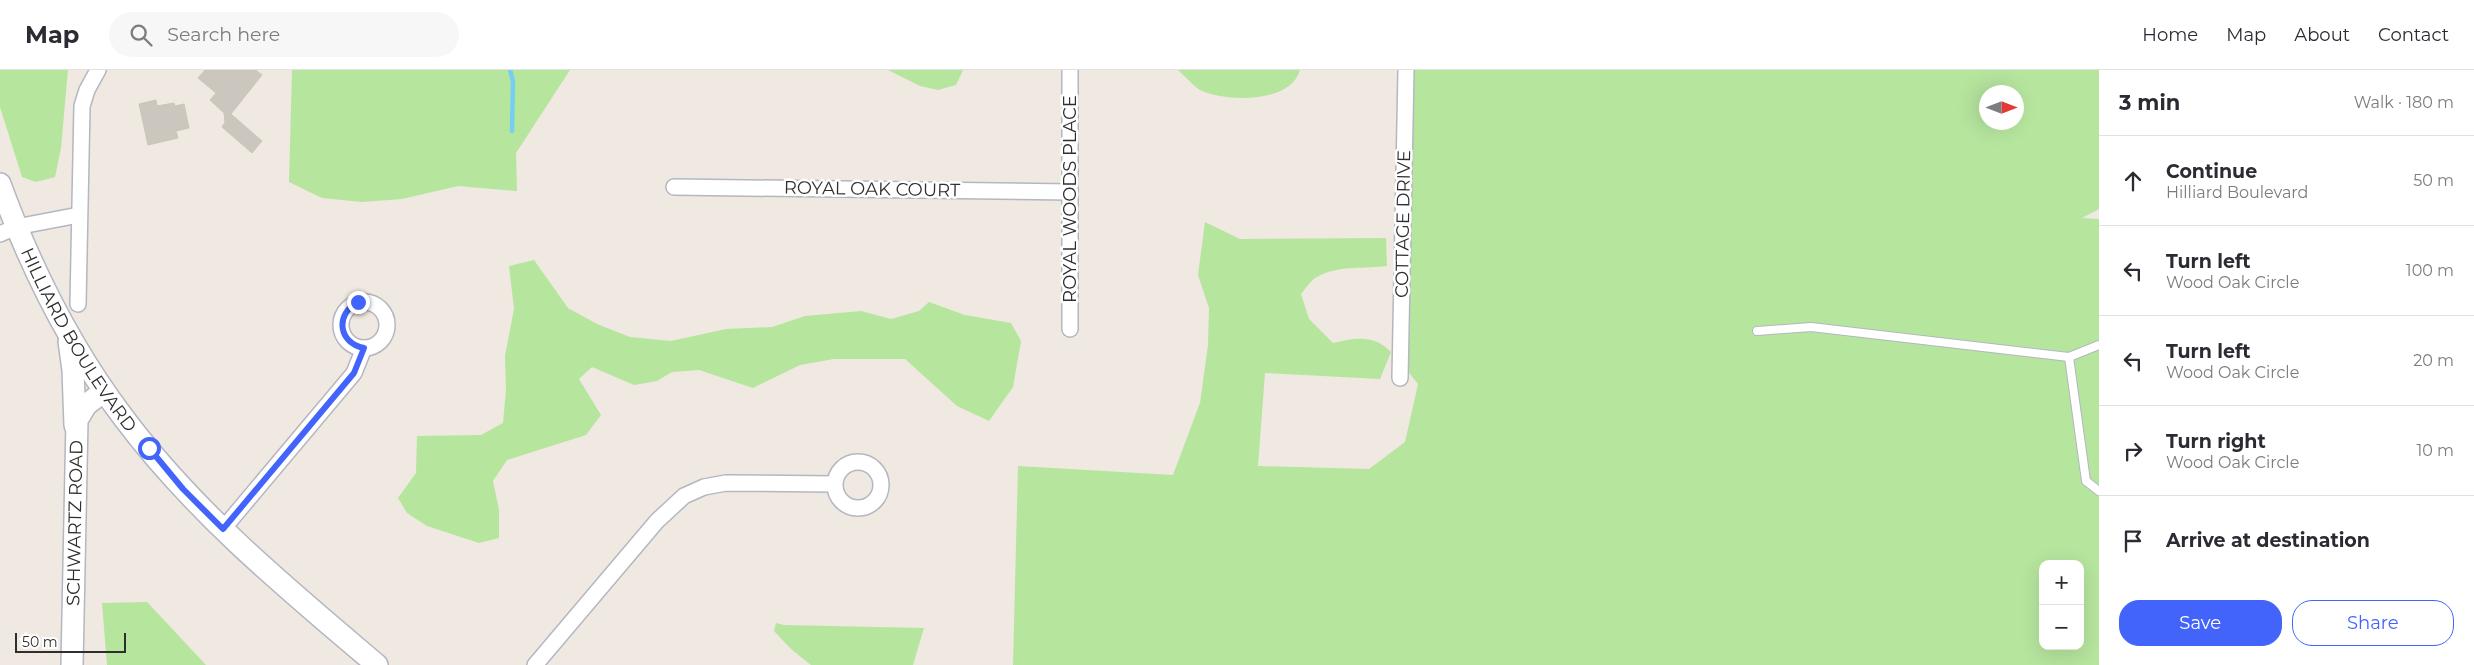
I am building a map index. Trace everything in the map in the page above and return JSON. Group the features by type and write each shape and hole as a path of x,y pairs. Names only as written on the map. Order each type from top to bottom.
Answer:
{"street":[{"path":"78,304 82,106 87,90 98,70"},
{"name":"ROYAL WOODS PLACE","path":"1070,70 1070,329"},
{"name":"COTTAGE DRIVE","path":"1400,378 1406,70"},
{"name":"HILLIARD BOULEVARD","path":"0,184 8,230 104,391 124,419 183,489 223,529 377,665"},
{"name":"ROYAL OAK COURT","path":"674,187 1070,192"},
{"path":"8,230 79,215"},
{"path":"67,329 73,370 76,438"},
{"path":"223,529 354,373 364,348"},
{"name":"SCHWARTZ ROAD","path":"72,665 76,438 79,415 89,402 104,391"},
{"path":"534,665 657,521 684,496 704,487 726,483 834,484"}],"lane":[{"path":"1757,331 1810,327 2069,357 2099,345"},
{"path":"2069,357 2086,481 2099,491"}],"green space":[{"path":"0,70 68,70 61,148 55,177 36,182 22,177 0,107"},
{"path":"292,70 570,70 516,153 517,191 458,186 402,199 362,202 322,198 289,182"},
{"path":"888,70 963,70 956,85 938,90 920,86"},
{"path":"1178,70 1300,70 1294,81 1285,89 1272,94 1242,98 1213,95 1202,91"},
{"path":"1406,70 2099,70 2099,209 2082,218 2099,219 2099,665 1013,665 1018,466 1173,475 1200,403 1208,345 1209,308 1198,275 1205,222 1240,239 1386,238 1387,266 1342,269 1325,273 1313,280 1301,294 1309,319 1333,343 1356,339 1371,340 1378,342 1391,352 1380,379 1265,373 1258,466 1369,469 1405,442 1418,384 1400,361"},
{"path":"534,260 568,308 597,324 630,337 671,341 726,329 772,327 805,316 861,311 891,319 919,311 929,302 965,315 1011,323 1021,341 1013,387 989,421 957,406 905,359 834,359 800,365 753,388 699,370 672,372 657,381 634,385 592,367 579,379 601,415 586,435 507,460 493,481 499,510 499,538 479,543 427,526 407,513 398,498 416,473 417,436 481,435 503,423 506,390 505,356 514,309 509,266"},
{"path":"147,602 206,665 107,665 102,603"},
{"path":"776,623 784,625 924,628 913,665 811,665 791,649 774,631"}],"building":[{"path":"205,70 256,70 262,75 231,114 262,141 252,153 222,127 225,122 224,113 210,100 216,93 198,78"},
{"path":"156,100 157,106 174,103 175,106 184,104 189,128 176,131 178,138 148,145 139,104"}],"waterway":[{"path":"510,70 513,81 512,131"}],"route":[{"path":"149,448 183,489 223,529 354,373 364,348 351,343 346,338 342,324 346,311 358,302"}]}
